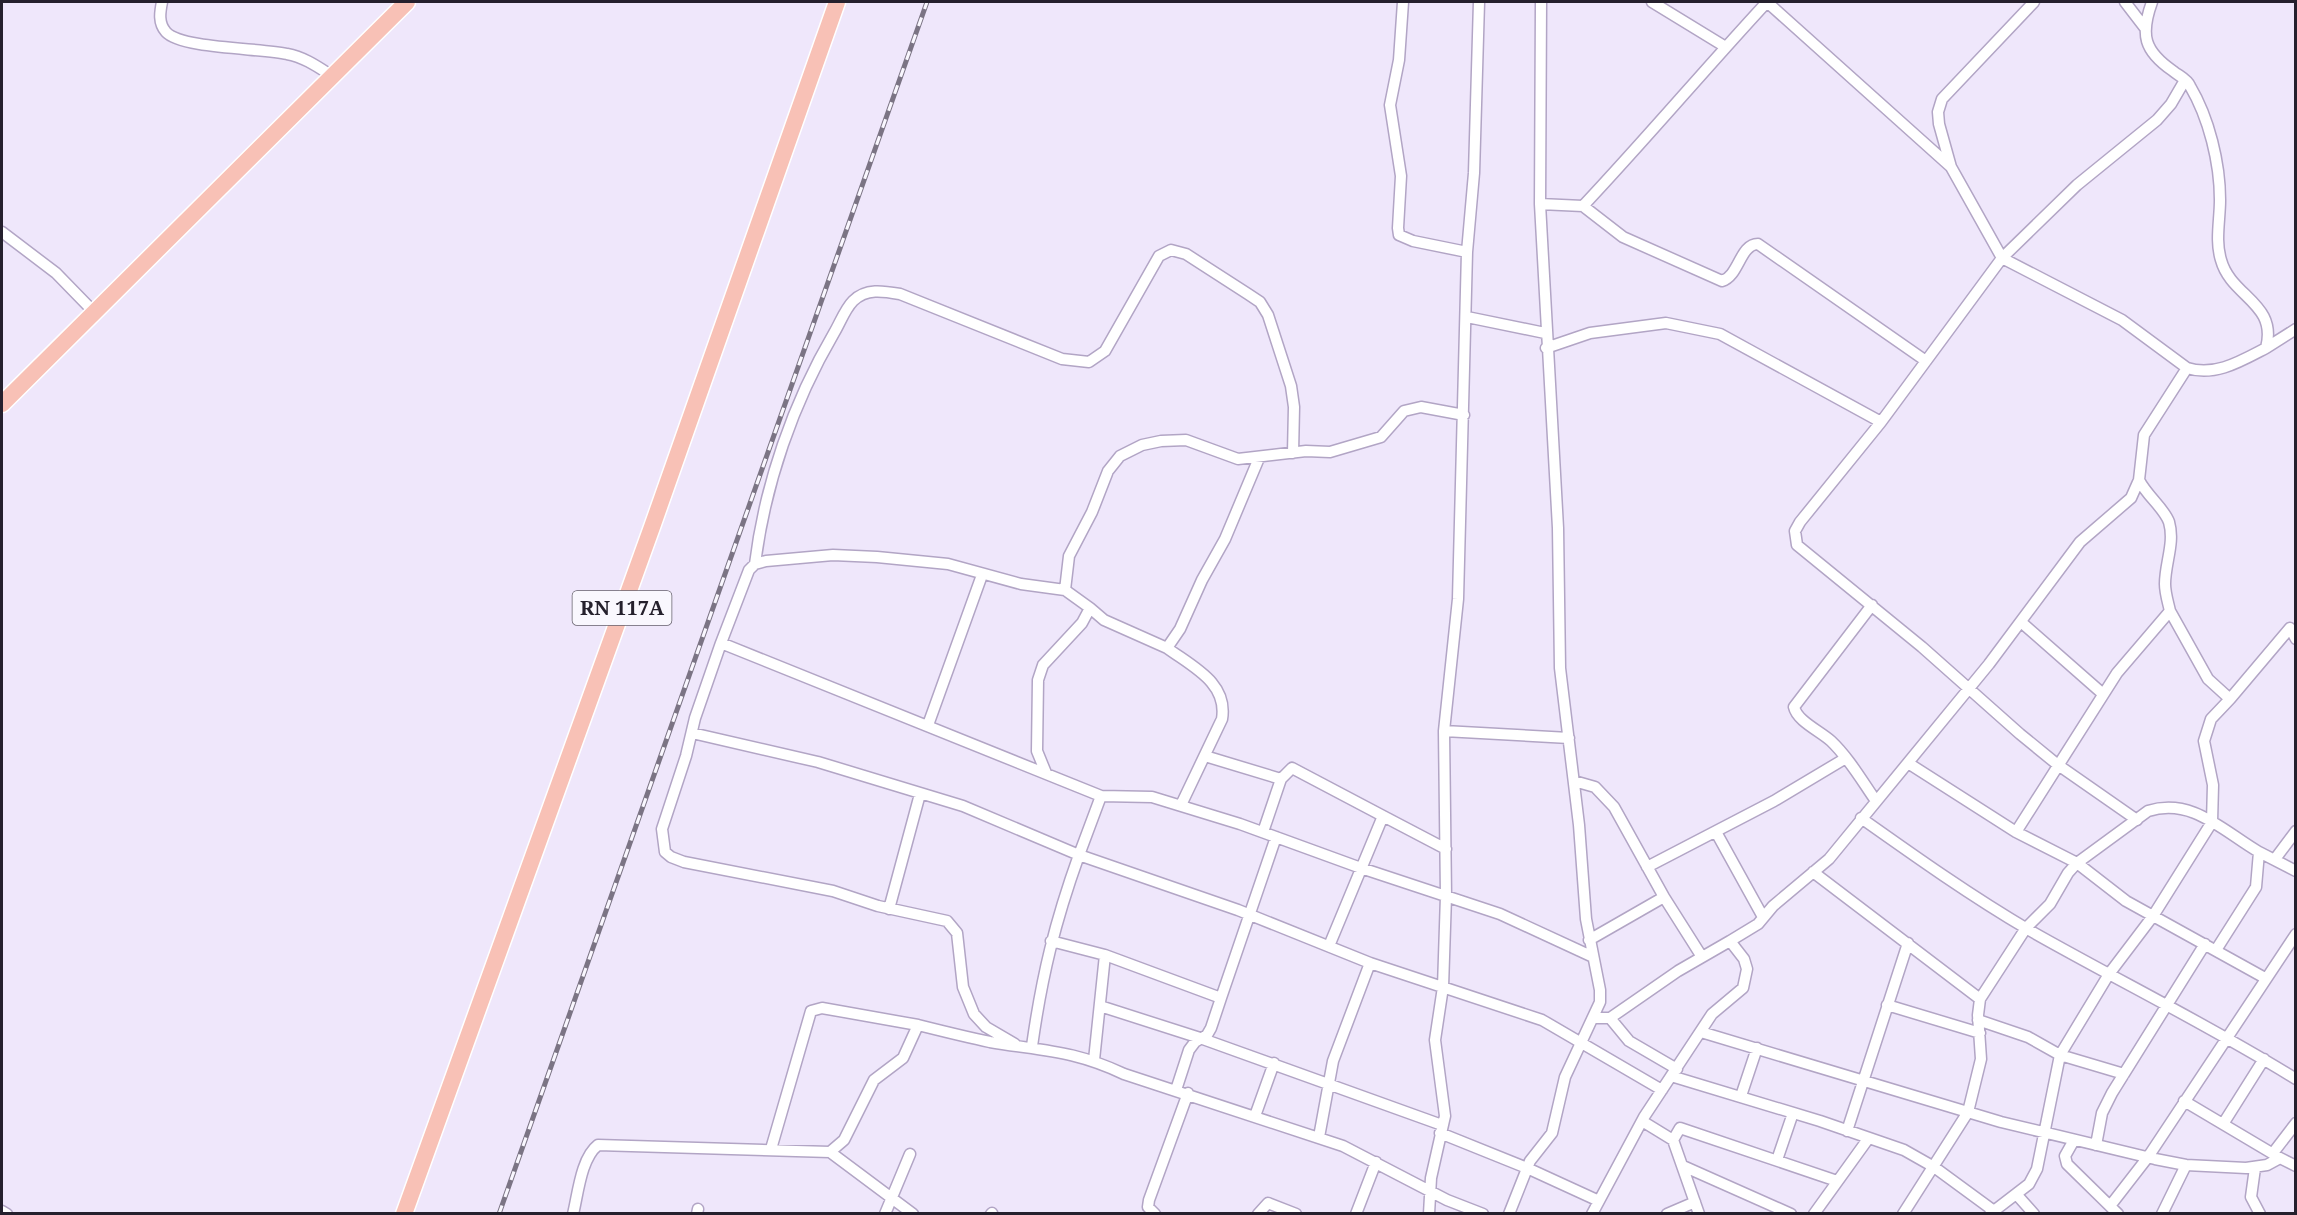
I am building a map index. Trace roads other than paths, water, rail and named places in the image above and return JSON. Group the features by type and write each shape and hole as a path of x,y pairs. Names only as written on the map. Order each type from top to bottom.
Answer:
{"main road":[{"path":"2,404 93,311 407,2"},
{"name":"RN 117A","path":"404,1214 652,527 837,2"}],"street":[{"path":"162,2 159,16 162,26 173,38 192,43 286,53 303,58 332,76"},
{"path":"1403,2 1399,60 1390,105 1401,176 1398,228 1400,235 1413,241 1467,252"},
{"path":"1429,1214 1434,1154 1441,1129 1444,1103 1435,1040 1443,987 1446,896 1444,731 1458,599 1467,252 1474,173 1479,2"},
{"path":"1509,1214 1527,1168 1539,1146 1552,1133 1565,1077 1600,1002 1600,990 1589,940 1574,781 1560,668 1558,528 1545,333 1540,204 1541,2"},
{"path":"1652,2 1724,46"},
{"path":"1583,206 1646,139 1724,46 1767,2 1951,167"},
{"path":"2034,2 1942,99 1938,112 1951,167 2002,258 2122,320 2187,368 2209,372 2239,362 2295,329"},
{"path":"2125,2 2145,28 2150,52 2159,62 2185,80 2204,114 2213,149 2220,198 2218,233 2221,260 2228,275 2261,312 2269,325 2266,348"},
{"path":"2145,28 2152,2"},
{"path":"2137,820 2058,765 1829,569 1802,552 1795,539 1795,531 1881,423 2002,258 2077,185 2157,120 2171,104 2185,80"},
{"path":"1540,204 1583,206 1623,237 1722,281 1730,277 1749,247 1758,244 1926,361"},
{"path":"2,232 56,273 93,311"},
{"path":"1015,1044 986,1027 974,1014 963,987 960,950 953,926 937,918 889,909 833,891 671,858 663,846 662,829 695,718 749,570 755,564 761,516 772,475 807,386 852,301 872,291 900,294 1062,359 1089,362 1105,351 1159,256 1171,250 1185,254 1260,302 1268,315 1290,386 1294,407 1293,453"},
{"path":"1467,317 1545,333"},
{"path":"1546,348 1590,333 1666,322 1696,327 1720,334 1881,423"},
{"path":"1594,1018 1610,1018 1702,957 1758,924 1773,906 1829,860 1861,818 1970,689 2080,542 2131,498 2139,480 2144,435 2187,368"},
{"path":"1065,590 1069,556 1092,512 1108,471 1120,456 1142,445 1161,441 1186,440 1238,459 1293,453 1330,452 1375,439 1387,432 1404,411 1421,407 1464,416"},
{"path":"1167,648 1180,629 1202,580 1225,539 1260,458"},
{"path":"2139,480 2146,494 2161,508 2168,521 2170,550 2165,582 2170,612 2208,679 2230,699"},
{"path":"755,564 844,556 948,564 1021,584 1065,590 1104,620 1167,648 1200,672 1221,695 1224,706 1222,719 1181,805"},
{"path":"928,725 982,575"},
{"path":"1872,605 1794,707 1796,714 1831,741 1846,758 1876,801"},
{"path":"1046,773 1037,751 1038,680 1043,665 1082,623 1090,608"},
{"path":"2016,832 2117,673 2170,612"},
{"path":"2021,622 2103,694"},
{"path":"1610,1018 1629,1041 1674,1072 1904,1150 1934,1167 1992,1212 2029,1185 2037,1169 2060,1055 2109,975 2153,916 2212,822 2213,785 2204,741 2211,719 2293,625"},
{"path":"2293,625 2295,639"},
{"path":"722,643 1101,796 1152,797 1181,805 1500,914 1592,956"},
{"path":"1444,731 1569,738"},
{"path":"692,733 818,762 963,806 1079,855 1249,915 1370,963 1542,1020 1662,1090"},
{"path":"1205,756 1281,778"},
{"path":"1647,867 1774,801 1846,758"},
{"path":"1908,764 2016,832 2077,863 2126,901 2265,978"},
{"path":"1263,832 1281,778 1287,770 1292,768 1300,770 1446,849"},
{"path":"1574,781 1595,787 1614,807 1664,897 1702,957"},
{"path":"889,909 920,794"},
{"path":"1032,1046 1042,974 1051,941 1101,796"},
{"path":"1903,1214 1968,1112 1980,1059 1978,1020 1980,999 2026,928 2050,904 2068,873 2077,863 2148,811 2161,807 2196,811 2259,852 2295,871"},
{"path":"1329,946 1383,816"},
{"path":"1861,818 1936,872 2026,928 2225,1037 2295,1079"},
{"path":"2275,859 2295,831"},
{"path":"1716,832 1763,917"},
{"path":"1176,1090 1190,1050 1211,1028 1276,837"},
{"path":"2216,951 2256,887 2259,852"},
{"path":"1813,872 1980,999"},
{"path":"1589,940 1664,897"},
{"path":"2074,1140 2066,1152 2065,1160 2114,1210 2225,1037 2295,934"},
{"path":"1051,941 1105,955 1221,998"},
{"path":"1592,1214 1642,1121 1674,1072 1723,1002 1743,988 1746,979 1744,959 1730,941"},
{"path":"1847,1131 1908,943"},
{"path":"2096,1145 2102,1113 2205,944"},
{"path":"1094,1060 1105,955"},
{"path":"1319,1137 1333,1061 1370,963"},
{"path":"1887,1005 1980,1033"},
{"path":"1100,1006 1274,1063 1441,1129 1599,1201"},
{"path":"771,1149 811,1011 822,1008 918,1025 991,1042 1032,1046 1094,1060 1124,1074 1319,1137 1376,1162 1447,1200 1483,1214"},
{"path":"1978,1020 2028,1037 2060,1055 2124,1074"},
{"path":"830,1152 844,1140 874,1080 903,1058 918,1025"},
{"path":"1701,1032 1968,1112 2045,1133 2186,1166 2255,1168 2277,1156 2295,1123"},
{"path":"1741,1096 1756,1048"},
{"path":"2223,1124 2264,1059"},
{"path":"1255,1116 1274,1063"},
{"path":"1155,1214 1148,1207 1149,1200 1188,1094"},
{"path":"2184,1101 2295,1166"},
{"path":"1777,1160 1793,1113"},
{"path":"1642,1121 1673,1140 1699,1214"},
{"path":"1673,1140 1680,1128 1838,1181"},
{"path":"1818,1212 1868,1139"},
{"path":"573,1214 587,1160 592,1150 598,1145 830,1152 913,1214"},
{"path":"885,1214 910,1154"},
{"path":"1356,1214 1376,1162"},
{"path":"1683,1166 1791,1214"},
{"path":"2163,1214 2186,1166"},
{"path":"2255,1168 2251,1197 2260,1214"},
{"path":"2017,1195 2034,1214"},
{"path":"1667,1214 1695,1202"},
{"path":"1258,1214 1268,1203 1296,1214"},
{"path":"2,1211 7,1214"}],"railway":[{"path":"499,1214 927,2"}]}
